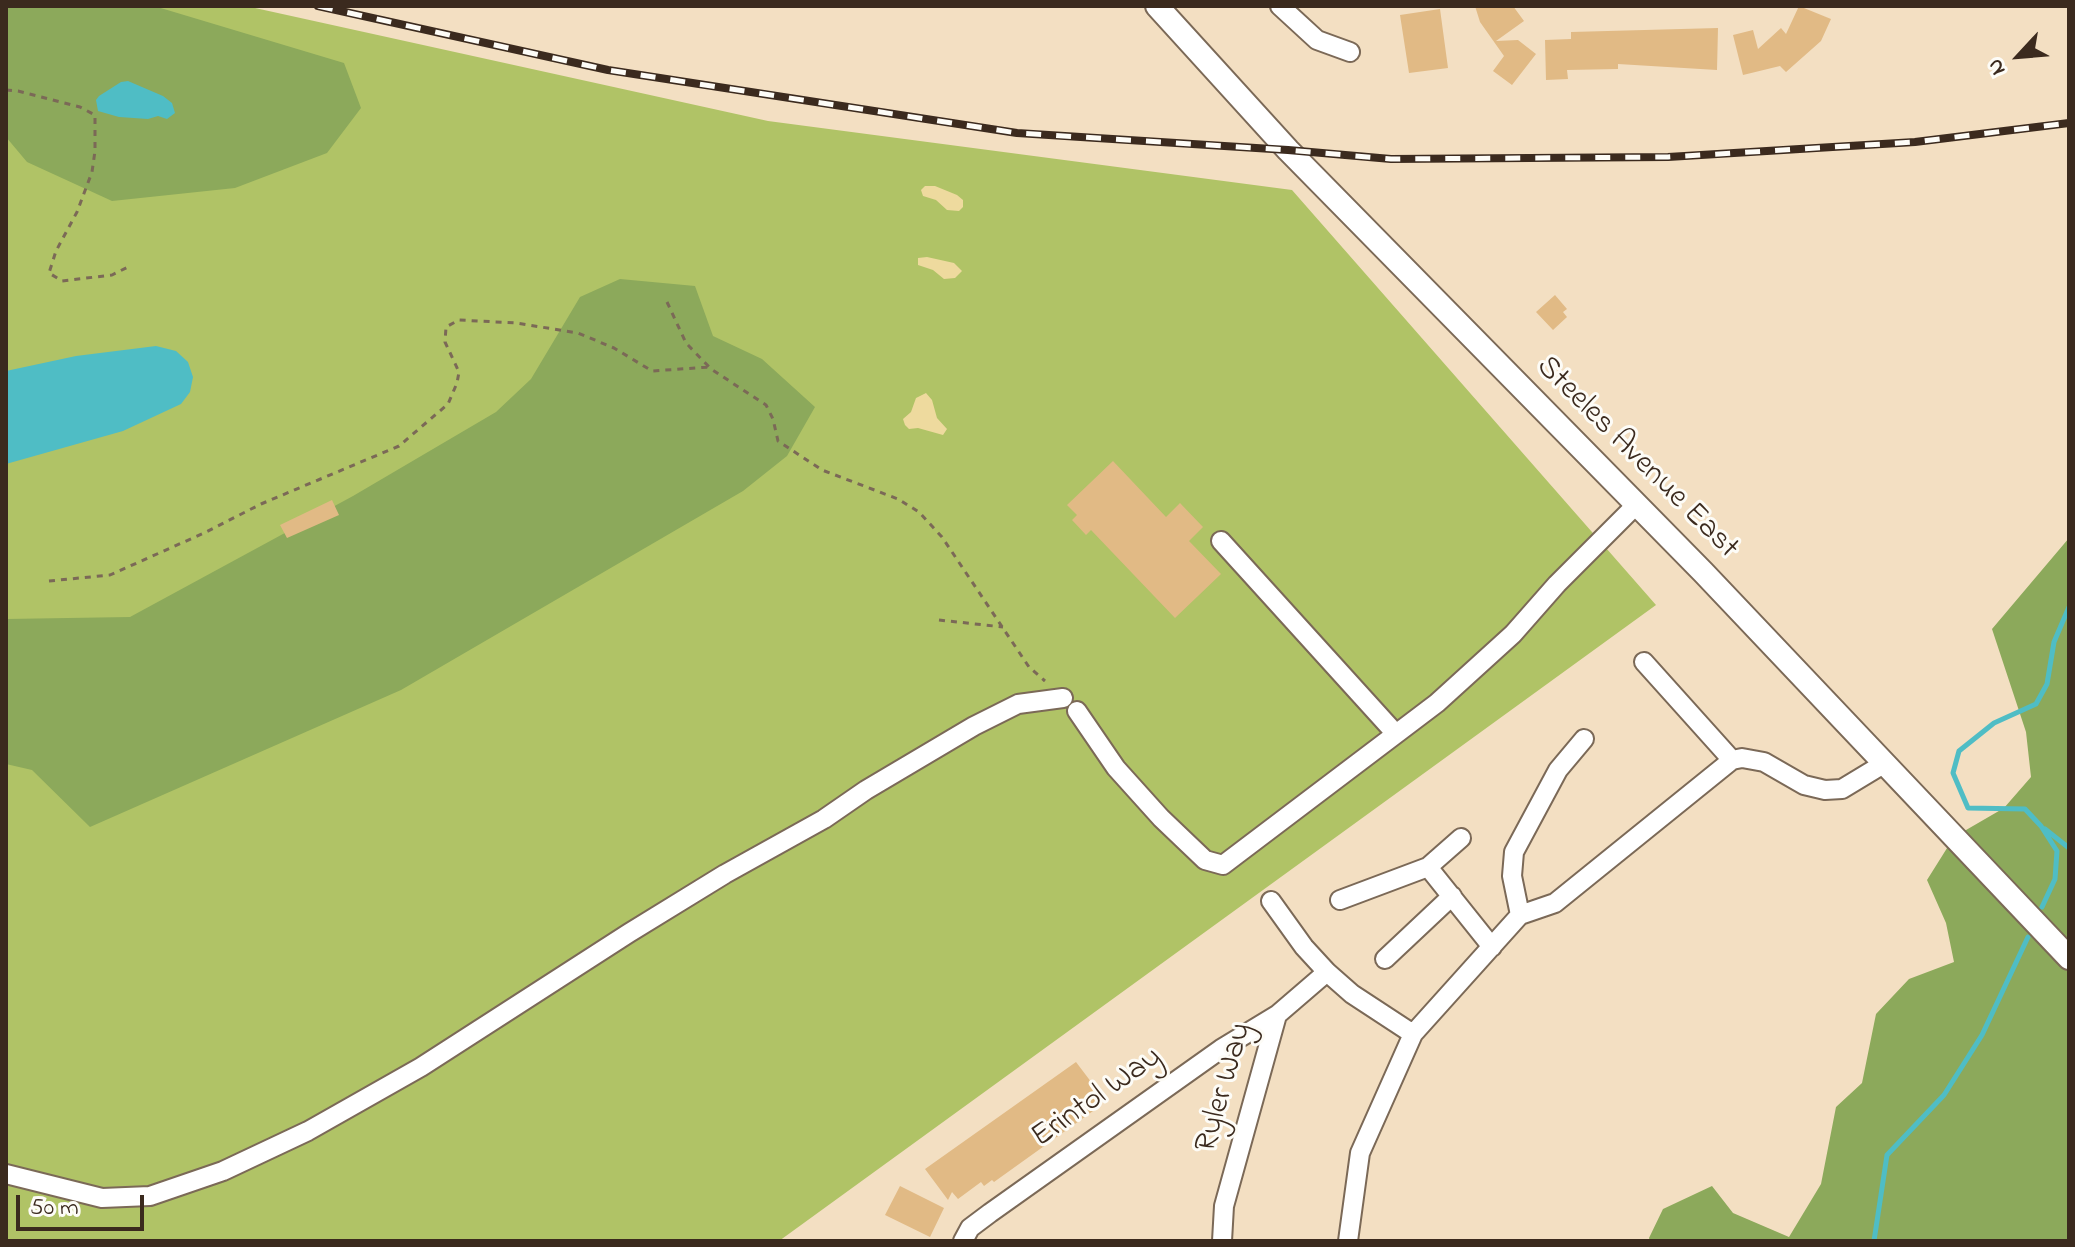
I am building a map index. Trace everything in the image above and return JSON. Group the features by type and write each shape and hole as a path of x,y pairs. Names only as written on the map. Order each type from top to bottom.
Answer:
{"main road":[{"name":"Steeles Avenue East","path":"1157,6 1288,150 1636,505 2069,958"}],"street":[{"path":"1280,6 1317,40 1350,52"},
{"path":"6,1174 102,1198 150,1196 223,1171 308,1131 421,1067 725,874 824,819 866,790 974,726 1018,704 1070,705 1116,768 1161,818 1205,860 1223,865 1437,703 1513,634 1557,584 1636,505"},
{"path":"1221,541 1396,734"},
{"path":"1644,662 1732,760"},
{"path":"1520,915 1512,876 1514,852 1558,770 1584,739"},
{"path":"1348,1241 1360,1153 1413,1034 1520,915 1555,903 1732,760 1742,758 1764,762 1804,785 1825,790 1842,789 1885,763"},
{"path":"1340,900 1428,867 1461,838"},
{"path":"1428,867 1492,947"},
{"path":"1385,959 1452,896"},
{"path":"1271,901 1304,947 1327,972 1352,994 1413,1034"},
{"name":"Ryler Way","path":"1222,1241 1224,1206 1277,1015 1327,972"},
{"name":"Erintol Way","path":"963,1241 970,1228 990,1213 1221,1049 1277,1015"}],"path":[{"path":"6,90 80,107 95,115 92,172 49,273 62,281 112,275 130,266"},
{"path":"667,302 686,343 710,367 766,405 778,441 807,461 898,499 919,512 942,537 1029,667 1070,705"},
{"path":"49,581 110,575 261,504 399,446 448,404 459,372 445,342 446,327 459,320 516,323 578,333 614,348 652,371 710,367"},
{"path":"939,620 1003,627"}],"green space":[{"path":"6,6 246,6 768,121 1292,190 1656,605 779,1241 6,1241"},
{"path":"6,6 154,6 344,63 361,108 327,153 235,188 112,201 27,162 6,137"},
{"path":"620,279 695,286 713,336 762,359 815,407 787,456 743,491 401,690 90,827 32,770 6,764 6,619 130,617 353,496 496,412 531,379 580,297"},
{"path":"2069,538 2069,1241 1650,1241 1663,1209 1712,1186 1733,1213 1789,1237 1821,1184 1836,1107 1862,1083 1876,1014 1909,979 1954,962 1946,923 1927,880 1954,837 2004,808 2031,777 2026,732 1992,629"}],"sand":[{"path":"925,186 935,186 957,195 963,200 963,207 959,211 947,210 936,200 923,196 921,190"},
{"path":"918,258 954,263 962,271 955,278 944,279 933,270 918,265"},
{"path":"926,393 932,400 937,418 947,429 943,435 918,428 909,429 905,425 903,419 911,412 916,398"}],"water":[{"path":"128,81 163,96 172,103 175,113 167,119 158,116 148,119 119,117 98,111 96,100 99,96"},
{"path":"156,346 176,351 188,362 193,377 190,392 181,404 123,431 6,464 6,371 76,356"}],"building":[{"path":"1475,6 1513,6 1524,21 1496,41 1518,40 1536,54 1512,85 1493,71 1504,56 1480,22"},
{"path":"1799,6 1831,19 1821,41 1786,72 1780,66 1743,75 1733,35 1753,30 1758,49 1781,28 1786,34"},
{"path":"1440,9 1448,68 1409,73 1400,15"},
{"path":"1718,28 1717,70 1618,64 1618,69 1567,70 1568,79 1546,80 1545,40 1571,39 1571,32"},
{"path":"1555,295 1567,309 1563,312 1567,317 1553,330 1536,312"},
{"path":"1113,461 1166,517 1180,503 1203,527 1189,541 1221,574 1175,618 1091,530 1086,535 1072,520 1077,515 1067,505"},
{"path":"332,500 339,515 287,538 280,525"},
{"path":"1076,1062 1104,1099 1098,1103 1100,1106 994,1182 992,1180 984,1186 981,1182 958,1199 952,1192 948,1200 925,1169"},
{"path":"900,1186 944,1208 930,1237 885,1215"}],"waterway":[{"path":"2042,907 2055,879 2057,851 2041,826 2025,809 1968,808 1953,773 1959,751 1994,723 2036,704 2047,684 2054,642 2069,607"},
{"path":"2045,829 2069,848"},
{"path":"1874,1241 1887,1155 1944,1095 1982,1035 2028,937"}],"railway":[{"path":"318,6 608,70 1017,133 1391,159 1668,157 1915,142 2069,123"}]}
